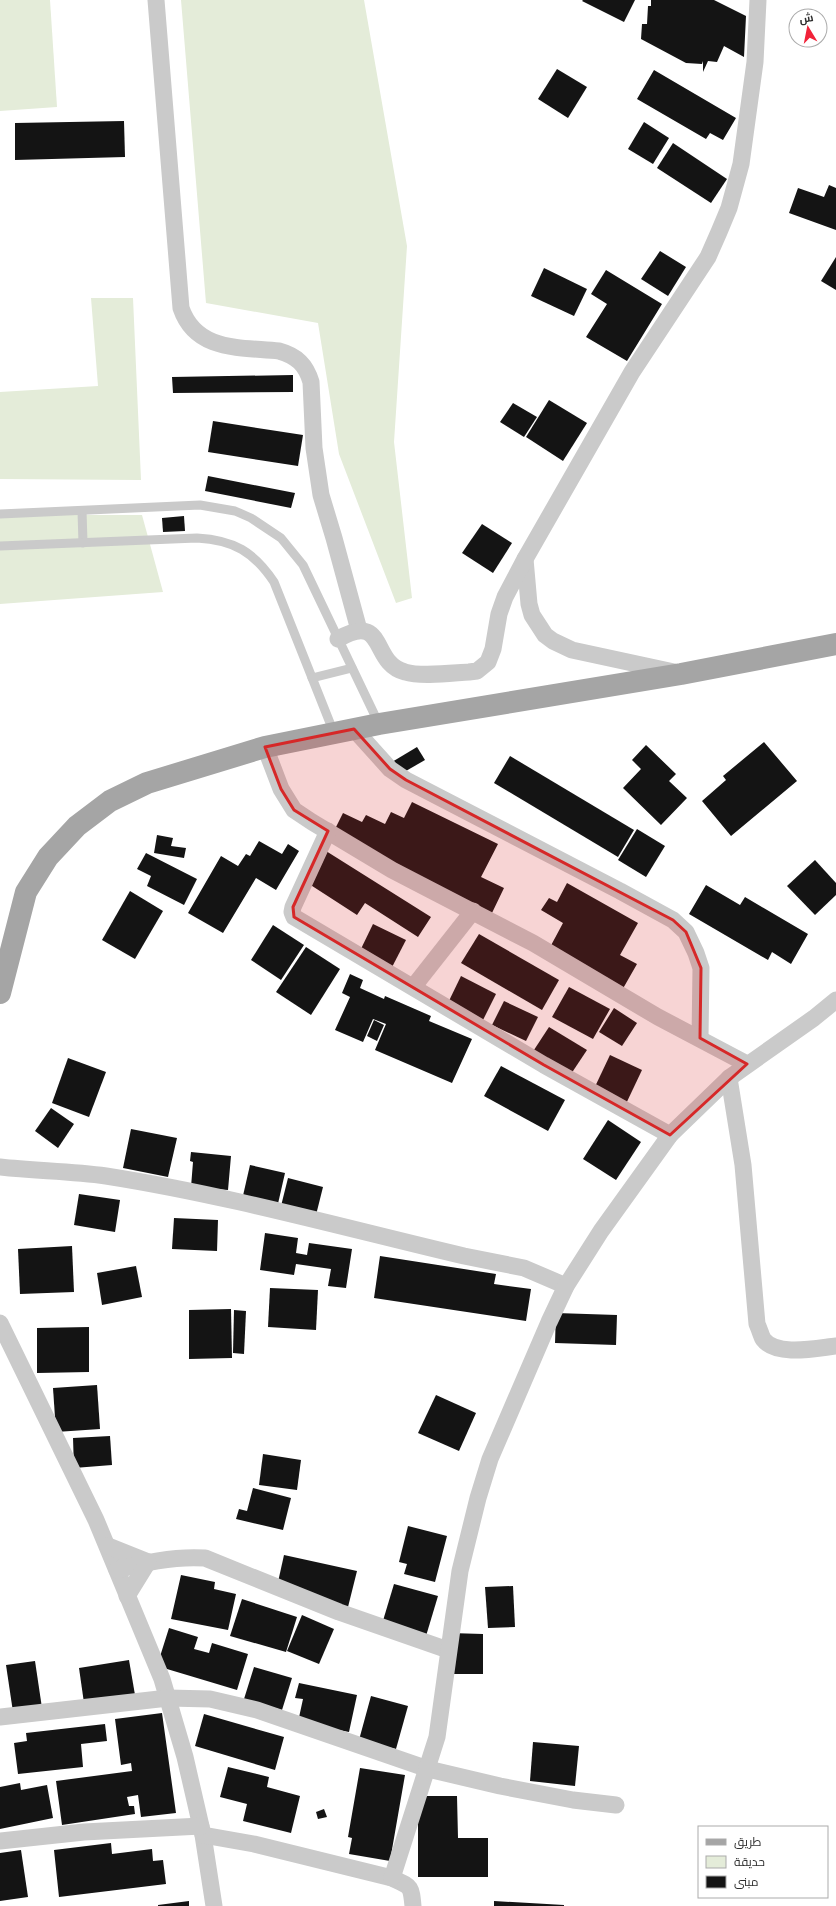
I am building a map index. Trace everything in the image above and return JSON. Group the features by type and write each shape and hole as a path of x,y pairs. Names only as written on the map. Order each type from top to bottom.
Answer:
{"main road":[{"path":"0,993 26,892 48,857 77,826 110,801 147,783 266,748 379,724 524,698 680,674 836,644"}],"street":[{"path":"156,0 181,308 189,326 204,339 221,345 288,353 304,364 311,382 314,448 321,495 359,630"},
{"path":"338,639 352,631 359,630 370,633 391,664 405,672 448,673 477,671 488,662 492,655 499,614 505,597 525,559 632,372 708,257 729,208 741,164 755,62 758,0"},
{"path":"525,559 529,604 532,615 538,625 553,641 572,650 680,674"},
{"path":"344,732 406,780 673,920 686,932 696,952 701,968 700,1038"},
{"path":"266,748 281,789 294,810 392,870 533,943 658,1017 747,1064"},
{"path":"328,832 293,907 292,912 294,917 414,986 544,1065 670,1135"},
{"path":"414,986 473,911"},
{"path":"392,1878 428,1769 436,1738 448,1650 467,1538 484,1478 490,1459 518,1398 530,1364 566,1286 601,1231 670,1135 729,1078 814,1018 836,1000"},
{"path":"729,1078 744,1165 759,1329 763,1339 772,1347 787,1350 836,1346"},
{"path":"0,1167 64,1171 106,1176 202,1194 464,1256 524,1268 566,1286"},
{"path":"0,1323 108,1546 168,1698 185,1757 202,1830 214,1906"},
{"path":"108,1546 148,1562"},
{"path":"117,1570 148,1562 193,1557 205,1558 339,1612 448,1650"},
{"path":"127,1596 148,1562"},
{"path":"0,1717 168,1698 210,1699 257,1710 428,1769 514,1789 573,1800 616,1805"},
{"path":"0,1841 84,1832 202,1830 392,1878 409,1886 411,1889 413,1906"}],"lane":[{"path":"0,514 200,505 235,511 251,518 281,538 293,551 306,571 379,724"},
{"path":"82,511 83,543"},
{"path":"0,546 197,538 213,539 242,549 255,558 266,569 274,582 312,678 344,732"},
{"path":"312,678 352,668"}],"highlighted area":[{"path":"354,729 390,769 406,780 673,920 686,932 701,968 700,1038 747,1064 670,1135 544,1065 294,917 293,907 328,831 294,810 281,789 265,747"}],"green space":[{"path":"0,0 50,0 57,107 0,111"},
{"path":"181,0 364,0 407,246 394,442 412,598 396,603 339,454 318,323 206,303"},
{"path":"91,298 133,298 141,480 0,479 0,392 98,386"},
{"path":"0,515 142,515 163,592 0,604"}],"building":[{"path":"635,0 624,22 582,1"},
{"path":"651,0 714,0 746,16 744,57 724,46 717,62 708,61 703,72 703,61 702,64 686,63 641,39 642,24 647,24 648,6 651,6"},
{"path":"557,69 587,87 568,118 538,99"},
{"path":"654,70 736,118 723,140 710,133 706,139 637,99"},
{"path":"124,121 125,157 15,160 15,123"},
{"path":"644,122 669,138 653,164 628,149"},
{"path":"673,143 727,179 711,203 657,168"},
{"path":"829,185 836,188 836,230 789,213 798,188 824,197"},
{"path":"660,251 686,267 668,296 641,279"},
{"path":"836,257 836,290 821,281"},
{"path":"544,268 587,289 574,316 531,296"},
{"path":"606,270 662,304 627,361 586,337 607,304 591,294"},
{"path":"293,375 293,392 173,393 172,377"},
{"path":"549,400 587,423 563,461 526,437"},
{"path":"513,403 537,417 524,437 500,422"},
{"path":"213,421 303,435 298,466 208,452"},
{"path":"208,476 295,493 291,508 205,491"},
{"path":"184,516 185,531 163,532 162,518"},
{"path":"482,524 512,543 493,573 462,553"},
{"path":"764,742 797,781 731,836 702,801 726,780 723,776"},
{"path":"646,745 676,774 669,781 687,798 661,825 623,788 641,769 632,760"},
{"path":"417,747 425,760 399,775 392,762"},
{"path":"510,756 634,830 618,857 494,783"},
{"path":"412,802 498,844 481,877 504,888 491,915 331,837 343,813 362,822 366,815 385,824 391,812 404,818"},
{"path":"637,829 665,846 646,877 618,860"},
{"path":"157,835 173,838 171,846 186,848 184,858 154,853"},
{"path":"259,841 282,854 288,844 299,851 276,890 256,878 223,933 188,913 221,856 238,866 246,854 250,856"},
{"path":"326,851 431,917 418,937 365,903 357,915 306,882"},
{"path":"146,853 197,879 184,905 147,886 151,876 137,869"},
{"path":"815,860 836,883 836,895 815,915 787,886"},
{"path":"567,883 638,923 620,955 637,964 621,992 548,951 563,923 541,910 549,898 557,902"},
{"path":"706,885 740,905 745,897 808,934 791,964 772,952 768,960 689,914"},
{"path":"130,891 163,911 135,959 102,940"},
{"path":"373,924 406,940 390,971 358,955"},
{"path":"273,925 304,945 281,980 251,960"},
{"path":"479,934 559,980 542,1010 461,963"},
{"path":"306,947 340,969 311,1015 276,992"},
{"path":"350,974 363,980 360,988 384,999 385,996 431,1016 429,1021 472,1039 452,1083 375,1050 386,1024 373,1019 363,1042 335,1030 350,997 342,993"},
{"path":"461,976 496,994 481,1024 446,1007"},
{"path":"569,987 610,1009 593,1039 552,1017"},
{"path":"504,1001 538,1017 526,1041 492,1025"},
{"path":"614,1008 637,1023 622,1046 599,1032"},
{"path":"374,1020 384,1025 377,1041 367,1036"},
{"path":"549,1027 587,1050 569,1077 532,1053"},
{"path":"610,1055 642,1070 624,1108 592,1093"},
{"path":"68,1058 106,1072 89,1117 52,1103"},
{"path":"501,1066 565,1100 548,1131 484,1096"},
{"path":"51,1108 74,1124 58,1148 35,1131"},
{"path":"608,1120 641,1142 616,1180 583,1159"},
{"path":"131,1129 177,1138 168,1177 123,1168"},
{"path":"191,1152 231,1156 228,1190 191,1187 193,1162 190,1161"},
{"path":"250,1165 285,1173 277,1208 242,1200"},
{"path":"288,1178 323,1187 314,1223 279,1214"},
{"path":"79,1194 120,1200 115,1232 74,1225"},
{"path":"174,1218 218,1220 217,1251 172,1249"},
{"path":"265,1233 298,1238 296,1253 307,1255 309,1243 352,1249 346,1288 328,1286 331,1269 296,1264 294,1275 260,1270"},
{"path":"72,1246 74,1292 20,1294 18,1249"},
{"path":"380,1256 496,1274 494,1284 531,1289 526,1321 374,1298"},
{"path":"136,1266 142,1297 102,1305 97,1273"},
{"path":"270,1288 318,1290 316,1330 268,1327"},
{"path":"231,1309 232,1358 189,1359 189,1310"},
{"path":"234,1310 246,1311 244,1354 233,1353"},
{"path":"556,1313 617,1315 616,1345 555,1343"},
{"path":"89,1327 89,1372 37,1373 37,1328"},
{"path":"97,1385 100,1429 56,1432 53,1388"},
{"path":"436,1395 476,1413 459,1451 418,1433"},
{"path":"110,1436 112,1465 74,1468 73,1438"},
{"path":"263,1454 301,1460 297,1490 259,1485"},
{"path":"253,1488 291,1498 283,1530 236,1519 239,1509 247,1511"},
{"path":"408,1526 447,1536 435,1582 404,1574 407,1564 399,1562"},
{"path":"284,1555 357,1571 347,1611 276,1591"},
{"path":"181,1575 215,1582 214,1589 236,1594 228,1630 171,1619"},
{"path":"394,1584 438,1596 426,1636 382,1624"},
{"path":"513,1586 515,1627 488,1628 485,1587"},
{"path":"242,1599 297,1617 286,1652 230,1636"},
{"path":"302,1615 334,1629 319,1664 287,1651"},
{"path":"169,1628 198,1637 194,1649 209,1653 212,1643 248,1654 237,1690 157,1666"},
{"path":"450,1633 483,1634 483,1674 450,1674"},
{"path":"129,1660 135,1695 84,1703 79,1668"},
{"path":"35,1661 42,1708 13,1712 6,1665"},
{"path":"254,1667 292,1678 282,1710 244,1699"},
{"path":"299,1683 357,1695 349,1732 298,1722 303,1699 295,1698"},
{"path":"371,1696 408,1706 396,1749 359,1740"},
{"path":"162,1713 176,1813 141,1817 138,1795 127,1797 129,1806 134,1806 135,1814 62,1825 56,1781 132,1771 131,1763 121,1765 115,1719"},
{"path":"204,1714 284,1737 275,1770 195,1746"},
{"path":"105,1724 107,1741 81,1744 83,1767 18,1774 14,1743 27,1741 26,1733"},
{"path":"533,1742 579,1746 575,1786 530,1781"},
{"path":"228,1767 269,1777 267,1787 300,1796 291,1833 243,1821 247,1804 220,1797"},
{"path":"360,1768 405,1775 390,1861 349,1854 352,1838 348,1837"},
{"path":"20,1783 21,1790 47,1785 53,1818 0,1829 0,1787"},
{"path":"418,1796 457,1796 458,1838 488,1838 488,1877 418,1877"},
{"path":"324,1809 327,1817 318,1819 316,1812"},
{"path":"111,1843 112,1854 152,1849 153,1861 163,1860 166,1884 59,1897 54,1850"},
{"path":"21,1850 28,1897 0,1901 0,1853"},
{"path":"189,1901 189,1906 158,1906 158,1905"},
{"path":"494,1901 564,1905 564,1906 494,1906"}]}
